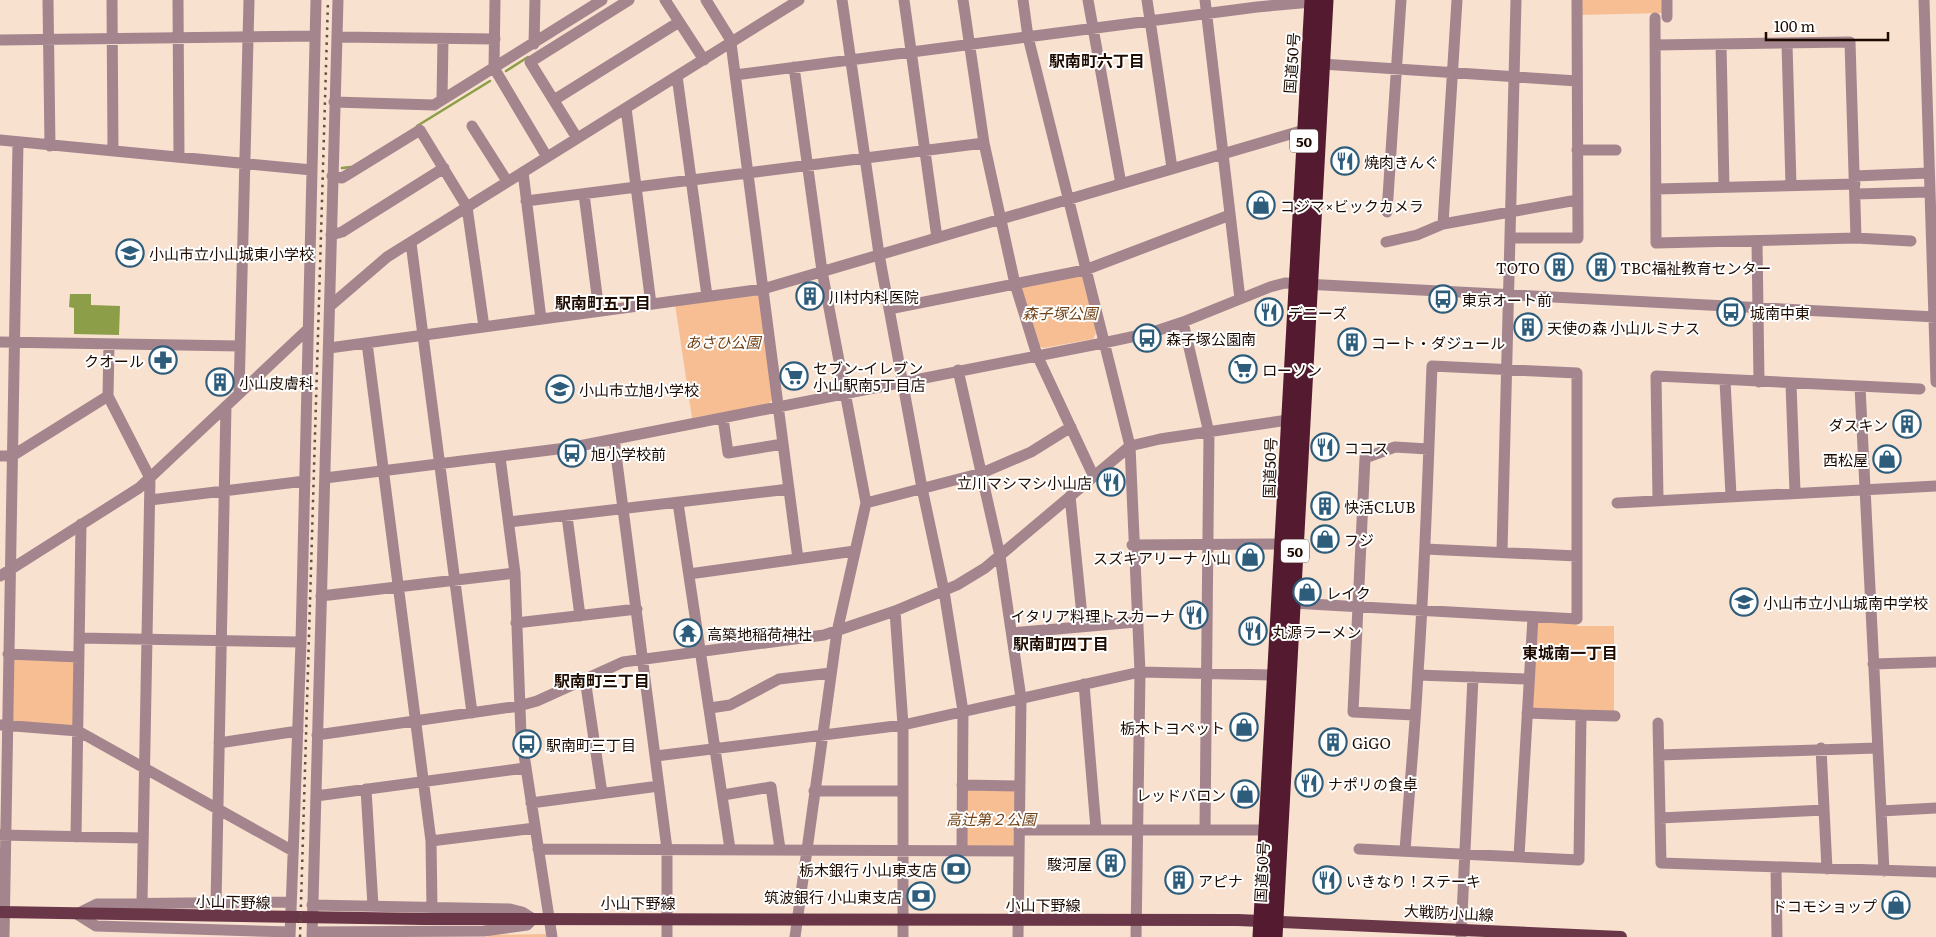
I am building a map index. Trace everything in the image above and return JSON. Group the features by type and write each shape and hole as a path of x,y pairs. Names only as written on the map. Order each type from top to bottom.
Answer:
{"highway":[{"name":"国道50号","path":"1260,937 1283,544 1288,420 1303,283 1322,64 1317,1"},
{"name":"国道50号","path":"1275,937 1292,603 1303,283 1304,130 1317,1"}],"main road":[{"name":"小山下野線","path":"2,912 423,919 1276,921"},
{"name":"大戦防小山線","path":"1276,921 1461,933 1621,937"}],"street":[{"path":"48,0 50,146"},
{"path":"112,0 113,151"},
{"path":"178,0 179,158"},
{"path":"239,393 249,0"},
{"path":"77,914 96,926 142,932 290,935 301,642 316,0"},
{"path":"312,905 510,909 522,912 532,918 526,925 484,934 312,934 312,905 316,796 316,735 338,0"},
{"path":"495,0 494,68 547,157"},
{"path":"534,44 535,0"},
{"path":"334,102 434,105 602,0"},
{"path":"578,138 530,62 629,0"},
{"path":"665,0 704,60"},
{"path":"706,0 732,43 798,559"},
{"path":"842,0 879,254 922,488 944,591 963,711 962,850"},
{"path":"904,0 937,238"},
{"path":"963,0 984,143 1014,284 1037,355 1093,475"},
{"path":"1023,0 1028,37 1102,342 1130,446 1132,545 1140,672 1136,937"},
{"path":"1088,0 1121,184"},
{"path":"1147,0 1172,168"},
{"path":"1205,0 1240,299"},
{"path":"1387,212 1401,0"},
{"path":"1443,224 1457,0"},
{"path":"1502,551 1516,0"},
{"path":"1511,238 1578,238 1577,0"},
{"path":"1667,0 1667,17"},
{"path":"1924,0 1931,52 1931,182 1936,382"},
{"path":"330,306 387,257 732,43 794,1"},
{"path":"736,75 1150,22 1207,14 1256,3 1317,1"},
{"path":"1655,18 1656,243 1856,238 1911,241"},
{"path":"554,100 679,22"},
{"path":"0,40 315,36"},
{"path":"337,36 495,40"},
{"path":"442,100 443,39"},
{"path":"1656,45 1850,42 1856,238"},
{"path":"1721,44 1724,187"},
{"path":"1788,44 1791,185"},
{"path":"1322,64 1577,81"},
{"path":"794,67 822,271 866,503 837,632 821,737 795,937"},
{"path":"676,76 707,296"},
{"path":"626,108 651,304"},
{"path":"472,126 507,181"},
{"path":"332,176 342,178 420,130 467,207 484,326"},
{"path":"329,348 763,288 1304,130"},
{"path":"0,140 312,170"},
{"path":"4,937 2,912 3,725 8,654 5,573 6,456 14,342 18,142"},
{"path":"526,201 984,143"},
{"path":"1577,150 1616,150"},
{"path":"331,235 342,232 444,168"},
{"path":"523,172 541,319"},
{"path":"1656,189 1931,182"},
{"path":"1854,185 1931,182"},
{"path":"584,194 599,311"},
{"path":"1386,242 1417,235 1443,224 1577,200"},
{"path":"889,309 1085,270 1230,215"},
{"path":"1757,241 1759,382"},
{"path":"412,243 472,713"},
{"path":"325,478 441,462 500,457 614,439 1150,333 1184,322 1270,287 1303,283 1935,317"},
{"path":"1184,322 1209,433 1205,674 1205,829"},
{"path":"5,573 139,488 307,330"},
{"path":"0,342 240,346"},
{"path":"367,343 431,841 432,907"},
{"path":"109,344 108,396 150,478 142,903"},
{"path":"1292,603 1422,612 1577,618 1577,373 1432,366 1422,612 1405,851"},
{"path":"958,370 1000,556 1020,698 1018,937"},
{"path":"1658,499 1656,376 1725,381 1920,389"},
{"path":"1725,381 1731,495"},
{"path":"1791,384 1795,492"},
{"path":"1860,387 1884,870"},
{"path":"6,456 108,396"},
{"path":"216,904 216,810 226,406"},
{"path":"723,418 728,453 783,444"},
{"path":"316,735 519,706 537,701 623,662 837,632 944,591 1000,556 1093,475 1130,446 1160,439 1288,420"},
{"path":"866,503 982,473 1030,452 1071,427"},
{"path":"614,439 667,849 667,937"},
{"path":"1414,715 1353,712 1357,607 1365,458 1395,448 1428,449"},
{"path":"500,457 515,573 519,706 525,768 552,937"},
{"path":"150,500 305,481"},
{"path":"1617,503 1731,495 1936,486"},
{"path":"509,522 624,510 789,489"},
{"path":"1070,496 1083,626"},
{"path":"678,503 717,749 730,849"},
{"path":"567,516 580,616"},
{"path":"76,837 81,524"},
{"path":"1132,545 1283,544"},
{"path":"1425,549 1502,551 1577,556"},
{"path":"689,574 855,551"},
{"path":"321,596 515,573"},
{"path":"516,623 637,609"},
{"path":"895,611 903,725 903,937"},
{"path":"1519,856 1533,617"},
{"path":"1012,634 1136,622"},
{"path":"79,638 301,642"},
{"path":"8,654 79,657"},
{"path":"1873,664 1936,662"},
{"path":"656,756 821,737 903,725 1140,672 1275,675"},
{"path":"710,708 730,705 779,679 831,673"},
{"path":"1418,675 1529,679"},
{"path":"1461,933 1473,677"},
{"path":"586,679 602,794"},
{"path":"1084,684 1096,829"},
{"path":"1527,713 1615,716"},
{"path":"1359,849 1579,860 1581,715"},
{"path":"1658,723 1661,863 1936,872"},
{"path":"3,725 78,731 216,810 293,851"},
{"path":"219,743 298,731"},
{"path":"1659,755 1820,748 1877,748"},
{"path":"1820,748 1827,869"},
{"path":"316,796 525,768"},
{"path":"962,785 1020,786"},
{"path":"531,803 659,786"},
{"path":"723,795 771,787 780,849"},
{"path":"366,789 373,906"},
{"path":"814,791 903,791"},
{"path":"1881,811 1936,808"},
{"path":"1660,818 1824,810"},
{"path":"431,841 535,828"},
{"path":"1019,830 1138,828 1265,830"},
{"path":"2,835 143,838"},
{"path":"538,849 1019,851"},
{"path":"1776,867 1778,937"},
{"path":"77,914 98,904 290,902"}],"green space":[{"path":"1580,0 1662,0 1662,13 1580,15"},
{"name":"森子塚公園","path":"1083,276 1096,333 1093,339 1043,348 1038,345 1021,290 1022,286"},
{"name":"あさひ公園","path":"755,293 760,297 773,399 768,404 692,418 675,304"},
{"path":"1536,621 1575,622 1577,626 1614,626 1614,713 1532,710"},
{"path":"10,654 76,657 75,729 9,723"},
{"name":"高辻第２公園","path":"964,786 1018,787 1017,849 964,848"},
{"path":"546,934 546,937 488,937 488,935"}],"shaded area":[{"path":"70,294 91,294 91,305 120,306 119,335 74,334 74,308 69,307"}],"waterway":[{"path":"506,71 528,57"},
{"path":"417,126 490,81"},
{"path":"342,168 351,167"}],"railway":[{"path":"300,937 328,0"}],"place":[{"name":"焼肉きんぐ","path":"1345,161"},
{"name":"コジマ×ビックカメラ","path":"1261,205"},
{"name":"小山市立小山城東小学校","path":"130,253"},
{"name":"TOTO","path":"1559,267"},
{"name":"TBC福祉教育センター","path":"1601,267"},
{"name":"川村内科医院","path":"810,296"},
{"name":"東京オート前","path":"1443,299"},
{"name":"デニーズ","path":"1269,312"},
{"name":"城南中東","path":"1731,312"},
{"name":"天使の森 小山ルミナス","path":"1528,327"},
{"name":"森子塚公園南","path":"1147,338"},
{"name":"コート・ダジュール","path":"1352,342"},
{"name":"クオール","path":"163,360"},
{"name":"ローソン","path":"1243,369"},
{"name":"セブン-イレブン 小山駅南5丁目店","path":"794,376"},
{"name":"小山皮膚科","path":"220,382"},
{"name":"小山市立旭小学校","path":"560,389"},
{"name":"ダスキン","path":"1907,424"},
{"name":"ココス","path":"1325,447"},
{"name":"旭小学校前","path":"572,453"},
{"name":"西松屋","path":"1887,459"},
{"name":"立川マシマシ小山店","path":"1111,482"},
{"name":"快活CLUB","path":"1325,506"},
{"name":"フジ","path":"1325,539"},
{"name":"スズキアリーナ 小山","path":"1250,557"},
{"name":"レイク","path":"1307,592"},
{"name":"小山市立小山城南中学校","path":"1744,602"},
{"name":"イタリア料理トスカーナ","path":"1194,615"},
{"name":"丸源ラーメン","path":"1253,631"},
{"name":"高築地稲荷神社","path":"688,633"},
{"name":"栃木トヨペット","path":"1244,727"},
{"name":"GiGO","path":"1333,742"},
{"name":"駅南町三丁目","path":"527,744"},
{"name":"ナポリの食卓","path":"1309,783"},
{"name":"レッドバロン","path":"1245,794"},
{"name":"駿河屋","path":"1111,863"},
{"name":"栃木銀行 小山東支店","path":"956,869"},
{"name":"アピナ","path":"1179,880"},
{"name":"いきなり！ステーキ","path":"1327,880"},
{"name":"筑波銀行 小山東支店","path":"921,896"},
{"name":"ドコモショップ","path":"1896,905"}],"district":[{"name":"駅南町六丁目","path":"1097,60"},
{"name":"駅南町五丁目","path":"603,302"},
{"name":"駅南町四丁目","path":"1061,643"},
{"name":"東城南一丁目","path":"1570,652"},
{"name":"駅南町三丁目","path":"602,680"}]}
